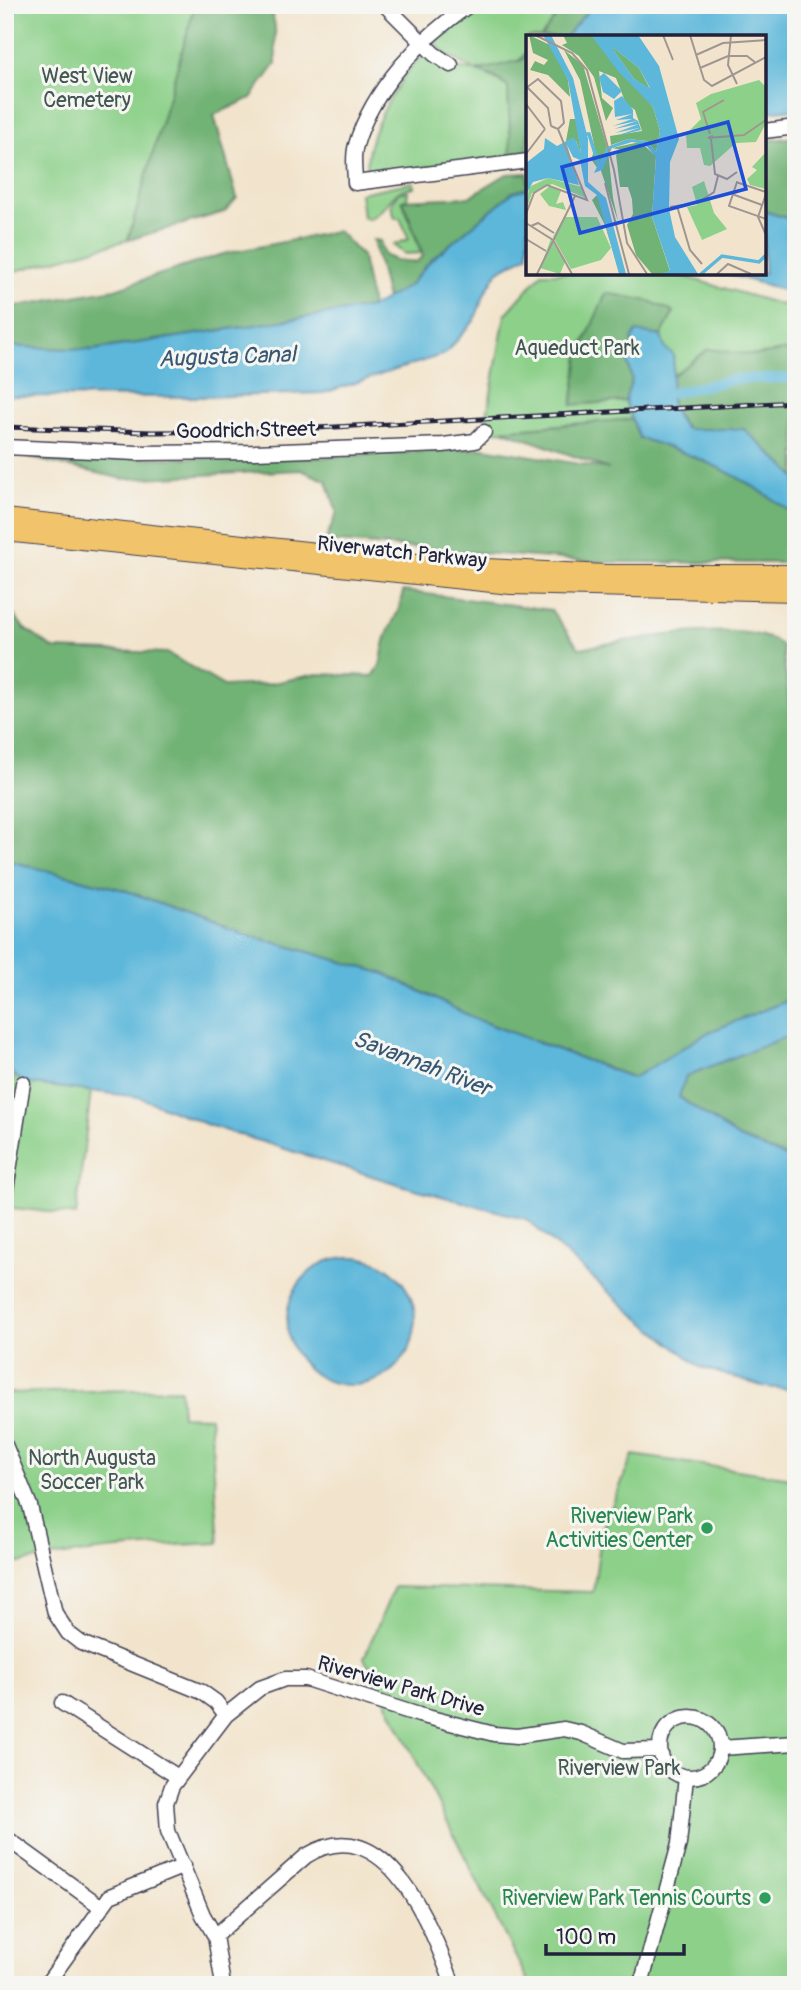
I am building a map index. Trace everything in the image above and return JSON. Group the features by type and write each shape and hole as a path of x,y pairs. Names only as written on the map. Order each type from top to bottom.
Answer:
{"main road":[{"name":"Riverwatch Parkway","path":"5,518 445,566 607,574 796,574"},
{"name":"Riverwatch Parkway","path":"5,532 511,585 796,592"}],"street":[{"path":"385,5 421,41 451,65"},
{"path":"469,5 421,41 366,122 354,156 355,183 526,161"},
{"path":"766,131 796,127"},
{"name":"Goodrich Street","path":"5,447 137,453 256,452 443,445 475,440 484,432"},
{"path":"5,1196 8,1161 23,1083"},
{"path":"5,1445 25,1489 55,1613 62,1627 81,1643 202,1692 216,1702 226,1715"},
{"name":"Riverview Park Drive","path":"223,1985 215,1936 202,1915 166,1820 169,1794 178,1777 226,1715 260,1688 285,1679 306,1679 419,1715 494,1734 517,1736 564,1729 624,1751 660,1750"},
{"path":"62,1703 178,1777"},
{"path":"689,1716 699,1717 715,1729 721,1748 714,1766 706,1773 686,1777 668,1769 660,1750 660,1740 671,1723 689,1716"},
{"path":"721,1748 796,1743"},
{"path":"641,1985 679,1844 686,1777"},
{"path":"5,1837 100,1906"},
{"path":"215,1936 306,1856 331,1845 357,1846 378,1855 398,1875 420,1911 453,1985"},
{"path":"46,1985 100,1906 121,1889 184,1866"}],"green space":[{"name":"West View Cemetery","path":"5,5 196,5 128,240 5,274"},
{"path":"195,5 270,5 275,26 276,64 251,98 214,115 237,198 224,212 128,240"},
{"path":"484,5 566,5 543,35 526,35 526,50 519,60 506,66 478,70 508,87 511,157 372,174 367,170 368,156 377,124 403,78 422,55 460,69 474,70 444,53 435,42"},
{"path":"565,5 593,6 567,35 542,35"},
{"path":"526,55 526,154 511,157 508,87 493,76 476,71 522,60"},
{"path":"796,137 796,221 766,212 766,141"},
{"path":"526,173 526,189 513,192 430,261 410,285 387,299 373,240 380,241 384,255 395,260 416,262 423,256 403,200 469,197 507,174"},
{"path":"414,182 414,187 399,192 381,211 368,219 363,217 360,193"},
{"path":"408,191 407,199 402,200 421,253 405,254 393,245 409,239 400,218 395,218 391,205 399,193"},
{"path":"338,231 362,256 372,307 92,350 5,346 5,308 115,289 223,254"},
{"name":"Aqueduct Park","path":"540,275 679,275 796,309 796,415 640,419 484,432 505,315"},
{"path":"606,293 649,301 674,312 661,336 636,333 634,350 627,360 632,379 625,401 572,405 579,355"},
{"path":"708,349 756,355 796,349 796,477 744,429 687,429 682,423 671,398 671,377"},
{"path":"633,419 639,438 722,469 796,516 796,563 602,562 325,541 337,513 327,481 301,470 124,479 30,458 310,458 484,448 609,469 502,430"},
{"path":"403,591 551,610 579,648 715,631 743,632 766,637 782,646 791,717 796,720 796,997 709,1032 634,1078 478,1020 385,974 245,934 124,890 5,860 5,603 24,628 54,649 167,653 224,686 268,684 317,674 373,676 380,664"},
{"path":"796,1033 796,1161 739,1138 679,1097 685,1076"},
{"path":"14,1074 23,1083 91,1091 76,1215 5,1207 5,1144"},
{"name":"North Augusta Soccer Park","path":"180,1389 182,1416 210,1417 219,1543 111,1550 5,1566 5,1393"},
{"name":"Riverview Park","path":"633,1455 791,1478 796,1516 796,1985 530,1985 364,1658 394,1587 593,1592 602,1530"}],"water":[{"path":"593,5 796,5 796,109 766,112 766,35 567,35"},
{"name":"Augusta Canal","path":"526,189 526,256 498,271 485,293 474,321 445,354 324,393 199,397 5,396 5,346 92,350 372,307 410,285 430,261 513,192"},
{"path":"766,212 796,221 796,294 732,275 766,275"},
{"path":"636,332 661,336 665,348 673,354 671,400 686,429 744,429 796,477 796,516 722,469 639,438 625,401 632,379 627,360 634,350 632,340"},
{"name":"Savannah River","path":"5,860 124,890 245,934 385,974 478,1020 633,1078 709,1032 796,997 796,1033 686,1076 679,1097 739,1138 796,1161 796,1390 765,1387 700,1367 630,1311 526,1219 404,1186 208,1125 139,1097 23,1083 5,1066"},
{"path":"351,1257 376,1262 396,1276 410,1296 415,1321 410,1346 396,1366 376,1380 351,1385 326,1380 306,1366 292,1346 287,1321 292,1296 306,1276 326,1262"}],"waterway":[{"path":"658,396 736,379 796,378"}],"railway":[{"path":"5,427 152,432 262,431 796,402"}],"place":[{"name":"Riverview Park Activities Center","path":"707,1528"},
{"name":"Riverview Park Tennis Courts","path":"765,1898"}]}
